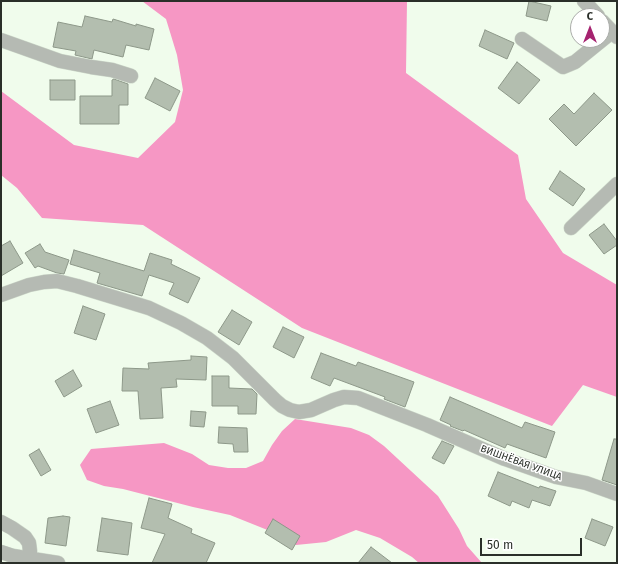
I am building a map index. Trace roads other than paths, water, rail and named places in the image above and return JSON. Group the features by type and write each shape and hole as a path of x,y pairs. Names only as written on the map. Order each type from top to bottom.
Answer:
{"street":[{"path":"522,39 563,67 575,62 615,35"},
{"path":"1,40 60,61 112,70 131,76"},
{"path":"571,228 617,184"},
{"name":"ВИШНЁВАЯ УЛИЦА","path":"1,295 44,282 57,281 149,308 181,323 207,338 233,358 275,400 290,410 298,412 311,410 344,397 358,398 427,424 505,459 556,477 586,483 617,494"},
{"path":"1,522 25,537 29,543 30,558"},
{"path":"1,552 13,556 58,563"}]}
